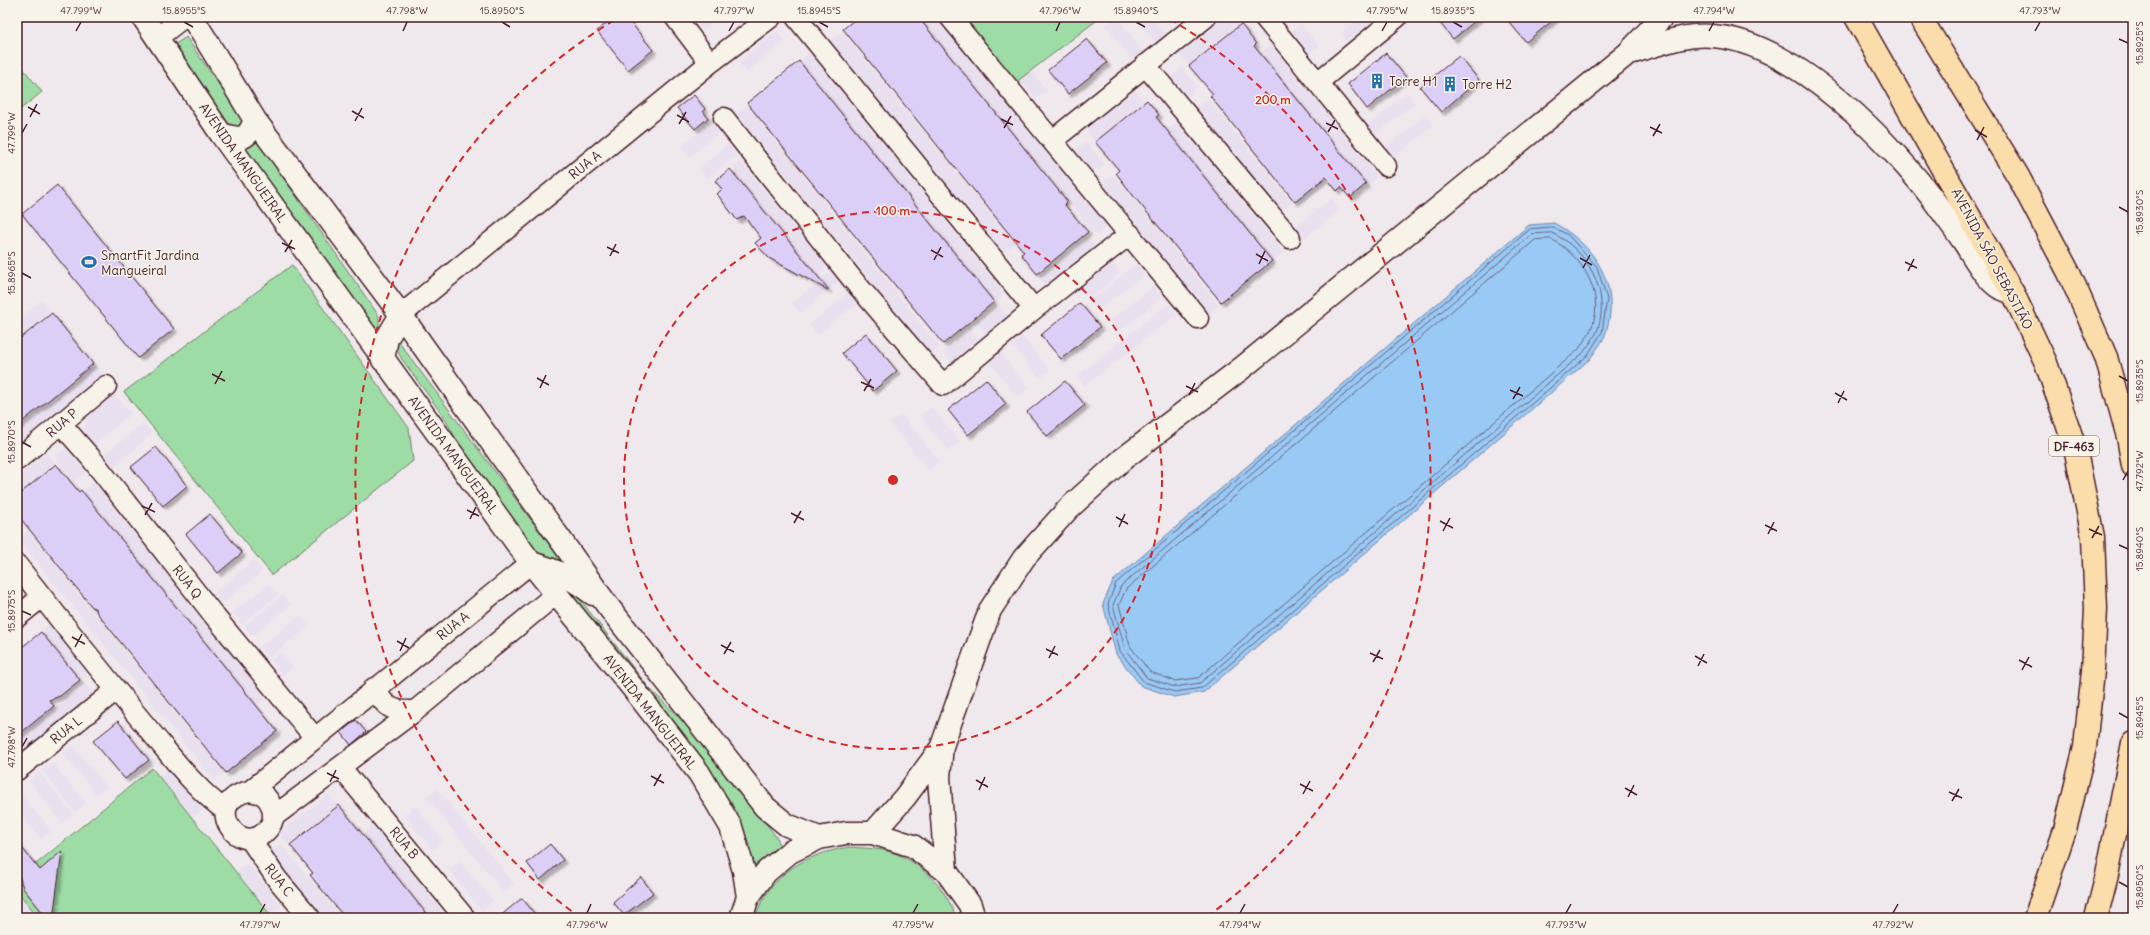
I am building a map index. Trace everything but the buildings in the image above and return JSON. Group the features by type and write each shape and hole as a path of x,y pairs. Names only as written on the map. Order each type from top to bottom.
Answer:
{"main road":[{"name":"AVENIDA SÃO SEBASTIÃO","path":"1856,17 2014,293 2046,363 2075,447 2093,537 2096,609 2093,671 2085,747 2065,830 2035,918"},
{"path":"1920,17 2018,176 2069,273 2106,357 2128,437 2133,466"},
{"path":"2096,918 2133,743"}],"street":[{"name":"AVENIDA MANGUEIRAL","path":"143,17 221,134 531,563 632,687 699,773 731,828 744,871 748,897"},
{"path":"156,38 184,17"},
{"path":"192,17 256,120 401,315 607,605 765,807 787,826 819,838"},
{"path":"674,17 710,63"},
{"name":"RUA A","path":"401,315 710,63 771,17"},
{"path":"796,17 1034,309"},
{"path":"950,17 1053,140 1198,318"},
{"path":"1053,140 1206,17"},
{"path":"1264,17 1386,166"},
{"path":"1318,82 1397,17"},
{"path":"946,870 939,777 942,746 990,610 1024,558 1069,508 1124,459 1242,368 1627,54 1662,17"},
{"path":"1627,54 1677,39 1712,36 1736,39 1753,44 1786,62 1817,84 1853,113 1893,152 1929,193 1984,273 1997,286 2014,293"},
{"path":"1145,65 1290,238"},
{"path":"724,118 853,280 943,385 1034,309 1130,234"},
{"path":"221,134 240,138 248,135 256,120"},
{"path":"383,360 387,338 401,315"},
{"name":"RUA P","path":"17,460 106,386"},
{"name":"RUA Q","path":"61,424 91,458 216,618 315,738"},
{"path":"531,563 555,570 575,581 607,605"},
{"name":"RUA A","path":"226,810 230,800 239,793 250,791 374,688 531,563"},
{"path":"17,565 116,690 201,790 214,803 226,810 226,820 230,829 239,836 250,839 261,836 270,828 274,817 271,804 262,795 250,791"},
{"path":"274,817 415,711 556,594"},
{"path":"17,617 42,597"},
{"path":"374,688 381,699 390,708 399,712 415,711"},
{"name":"RUA L","path":"17,770 116,690"},
{"path":"873,833 905,797 942,746"},
{"name":"RUA B","path":"341,768 465,918"},
{"path":"741,918 748,897 766,872 790,852 819,838 846,833 873,833 913,846 946,870 970,905 974,918"},
{"name":"RUA C","path":"250,839 277,879 310,918"}],"shaded area":[{"path":"692,17 706,17 711,24 703,31"},
{"path":"917,17 936,17 1107,226 1096,235"},
{"path":"1116,17 1143,51 1132,60 1105,25"},
{"path":"1134,17 1152,17 1165,33 1155,42"},
{"path":"1225,17 1232,17 1238,25 1189,65 1179,54"},
{"path":"1360,17 1377,17 1347,41 1341,33"},
{"path":"1301,24 1319,46 1309,54 1291,31"},
{"path":"777,31 786,41 747,72 738,62"},
{"path":"842,32 1015,244 1003,253 831,41"},
{"path":"1003,38 1047,90 1036,99 992,47"},
{"path":"1271,45 1378,177 1366,186 1260,54"},
{"path":"810,53 1005,294 995,303 799,61"},
{"path":"1182,68 1198,87 1188,96 1171,77"},
{"path":"1135,90 1144,102 1095,142 1085,129"},
{"path":"1407,93 1415,103 1375,135 1367,125"},
{"path":"1207,98 1292,203 1281,212 1196,107"},
{"path":"747,106 940,347 930,355 736,114"},
{"path":"1425,116 1433,126 1393,158 1385,148"},
{"path":"1177,122 1284,252 1273,261 1166,132"},
{"path":"711,123 719,133 689,157 681,147"},
{"path":"1086,141 1105,164 1094,173 1075,150"},
{"path":"728,144 737,155 707,179 699,169"},
{"path":"741,161 827,266 816,275 731,170"},
{"path":"1113,175 1219,305 1208,314 1102,183"},
{"path":"1331,199 1340,210 1303,239 1294,228"},
{"path":"1090,239 1096,246 1046,286 1040,279"},
{"path":"1112,262 1121,273 1090,298 1081,288"},
{"path":"1136,264 1144,274 1099,310 1091,300"},
{"path":"832,271 840,281 800,313 792,303"},
{"path":"1153,286 1162,297 1118,333 1109,322"},
{"path":"849,292 858,303 818,335 809,325"},
{"path":"42,300 52,312 17,340 17,320"},
{"path":"1168,304 1176,314 1085,386 1077,376"},
{"path":"1000,306 1008,316 986,334 978,324"},
{"path":"971,330 979,340 951,362 943,352"},
{"path":"1022,336 1050,370 1040,379 1011,345"},
{"path":"1000,353 1029,388 1018,397 989,362"},
{"path":"95,365 102,375 17,444 17,428"},
{"path":"113,393 131,414 95,444 84,430 85,419 87,414"},
{"path":"931,407 960,442 949,451 920,416"},
{"path":"901,414 939,461 929,470 890,423"},
{"path":"143,423 152,434 114,467 104,455"},
{"path":"66,449 86,472 74,481 55,458"},
{"path":"47,453 57,465 17,497 17,476"},
{"path":"94,482 268,696 257,705 83,491"},
{"path":"28,532 224,773 214,780 19,540"},
{"path":"254,560 263,571 223,603 215,592"},
{"path":"269,584 278,595 242,624 233,612"},
{"path":"282,595 291,605 252,636 244,626"},
{"path":"300,616 309,626 269,658 260,647"},
{"path":"52,622 92,671 82,679 41,631"},
{"path":"281,652 293,667 282,675 271,660"},
{"path":"84,683 94,694 17,756 17,737"},
{"path":"73,745 107,786 96,794 63,753"},
{"path":"52,762 86,803 75,812 42,770"},
{"path":"170,768 204,809 193,817 159,776"},
{"path":"39,772 73,814 62,823 29,781"},
{"path":"437,789 514,883 504,893 426,797"},
{"path":"17,790 52,831 41,840 17,811"},
{"path":"329,794 338,806 288,845 278,833"},
{"path":"415,806 443,841 433,850 404,815"},
{"path":"373,825 448,918 431,918 363,834"},
{"path":"281,844 342,918 323,918 270,853"},
{"path":"460,861 493,901 482,911 449,870"},
{"path":"247,863 282,906 272,914 237,872"},
{"path":"23,898 39,918 22,918 17,912 17,903"}],"green space":[{"path":"961,17 1101,17 1015,83"},
{"path":"186,37 379,316 379,340 174,45"},
{"path":"17,61 42,92 17,112"},
{"path":"292,265 409,428 413,461 272,575 124,392"},
{"path":"395,337 563,563 543,558 473,470 444,417 401,358 397,349"},
{"path":"555,575 567,584 582,602 649,688 693,731 778,839 779,845 753,867 744,830 731,802"},
{"path":"152,768 273,918 39,918 17,891 17,880"},
{"path":"849,847 870,848 895,853 918,866 937,884 952,906 956,918 755,918 761,903 770,889 791,869 818,855"}],"water":[{"path":"1554,223 1569,232 1582,243 1601,268 1607,283 1610,299 1610,315 1605,335 1590,359 1204,692 1174,697 1141,686 1116,654 1103,604 1113,581 1529,225"}],"place":[{"name":"Torre H1","path":"1377,81"},
{"name":"Torre H2","path":"1450,84"},
{"name":"SmartFit Jardina Mangueiral","path":"89,262"}]}
